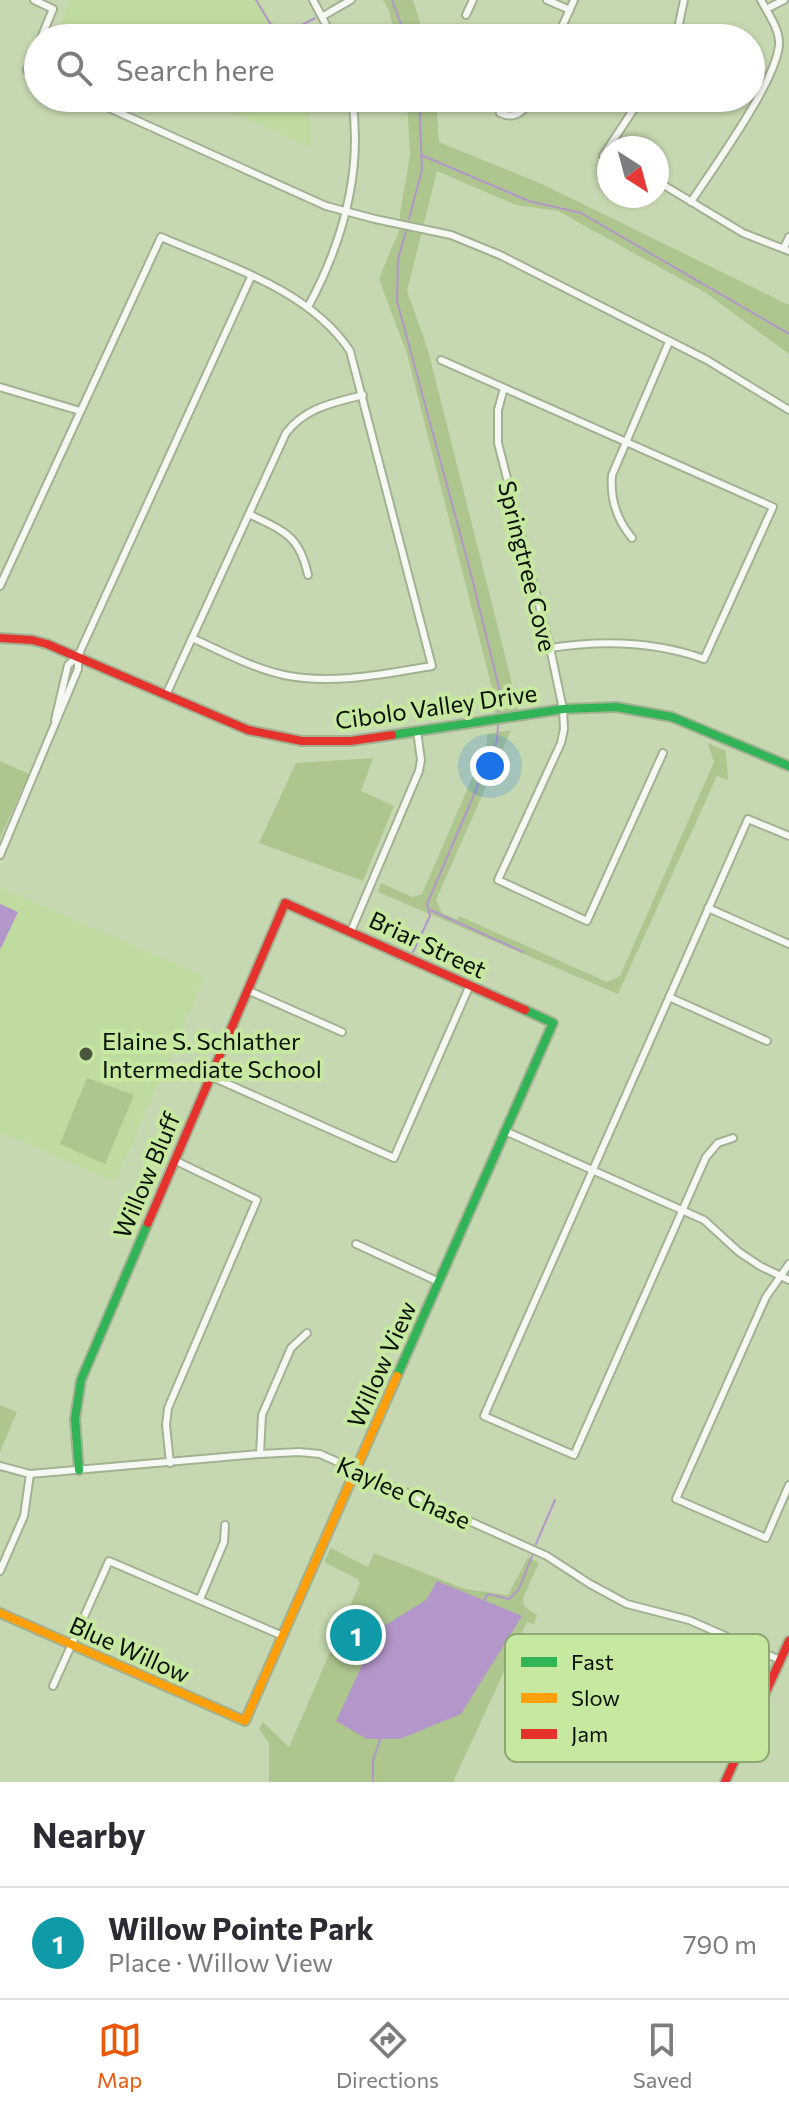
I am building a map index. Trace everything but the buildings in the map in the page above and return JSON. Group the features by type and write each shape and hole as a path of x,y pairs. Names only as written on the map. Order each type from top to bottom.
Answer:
{"street":[{"path":"34,0 53,9 47,24"},
{"path":"313,0 327,24"},
{"path":"323,16 351,0"},
{"path":"466,15 473,0"},
{"path":"547,0 570,10"},
{"path":"564,24 574,0"},
{"path":"679,24 684,0"},
{"path":"761,0 778,32 778,48 765,81"},
{"path":"766,9 784,0"},
{"path":"118,112 306,197 347,211 435,230 469,241 731,374 789,410"},
{"path":"308,307 324,276 347,211 356,164 353,112"},
{"path":"500,113 516,116 522,112"},
{"path":"619,136 633,112"},
{"path":"691,202 748,112"},
{"path":"669,188 743,233 786,250 789,237"},
{"path":"0,586 161,237 251,277 308,307 329,324 350,351 432,666 340,679 304,678 273,672 192,638"},
{"path":"0,855 55,720 68,665 78,656 251,277"},
{"path":"632,538 621,525 611,488 612,475 669,342"},
{"path":"441,360 773,507 704,659 637,644 608,642 550,648"},
{"path":"0,387 80,411"},
{"name":"Springtree Cove","path":"504,388 498,421 502,462 550,648 563,709 564,729 561,743 498,880 587,921 663,753"},
{"path":"166,695 278,449 296,420 315,408 363,395"},
{"path":"249,514 284,531 295,540 308,575"},
{"name":"Cibolo Valley Drive","path":"0,638 39,642 232,724 283,739 337,741 563,709 616,707 663,714 789,766"},
{"path":"351,931 419,771 421,760 417,731"},
{"path":"733,1138 718,1143 710,1150 574,1455 484,1416 748,819 789,836"},
{"name":"Briar Street","path":"285,903 553,1023"},
{"name":"Willow Bluff","path":"79,1470 75,1419 81,1380 285,903"},
{"path":"708,908 789,944"},
{"path":"210,1076 394,1158 470,985"},
{"path":"247,990 342,1032"},
{"path":"669,997 767,1041"},
{"name":"Willow View","path":"245,1721 553,1023"},
{"path":"505,1131 704,1220 739,1252 789,1280"},
{"path":"170,1463 166,1425 168,1408 257,1200 174,1160"},
{"path":"356,1244 439,1282"},
{"path":"789,1264 766,1297 676,1499 766,1538 789,1485"},
{"path":"260,1454 262,1415 291,1348 307,1333"},
{"name":"Kaylee Chase","path":"0,1466 30,1474 309,1452 547,1556 627,1604 703,1625 723,1634"},
{"path":"0,1571 24,1516 30,1474"},
{"path":"200,1599 224,1542 225,1525"},
{"path":"53,1686 109,1561 283,1636"},
{"name":"Blue Willow","path":"0,1613 245,1721"},
{"path":"769,1684 789,1641"},
{"name":"Kaylee Chase","path":"769,1655 780,1660"},
{"path":"725,1782 734,1762"}],"shaded area":[{"path":"70,0 260,0 275,24 60,24"},
{"path":"383,0 413,0 421,24 392,24"},
{"path":"231,112 308,112 312,148"},
{"path":"408,112 437,112 439,142 542,184 789,305 789,354 706,293 558,211 516,205 437,171 407,291 428,350 520,715 495,719 495,700 407,354 379,279 400,228 410,156"},
{"path":"511,730 436,900 442,913 458,920 459,916 607,982 620,976 714,762 708,743 726,751 728,780 717,776 618,994 378,892 381,883 412,897 422,894 487,743 487,734"},
{"path":"373,758 361,791 394,806 363,881 259,843 296,763"},
{"path":"0,761 29,774 0,838"},
{"name":"Elaine S. Schlather Intermediate School","path":"0,887 205,977 115,1182 0,1132"},
{"path":"0,904 18,912 1,948 0,948"},
{"path":"87,1078 134,1095 105,1164 60,1144"},
{"path":"0,1405 17,1412 0,1452"},
{"path":"331,1548 368,1567 374,1553 465,1589 508,1595 528,1557 539,1563 523,1598 524,1606 537,1615 534,1624 527,1622 521,1634 505,1634 505,1670 453,1782 269,1782 269,1743 259,1729 263,1722 289,1747 360,1583 358,1579 324,1562"},
{"path":"437,1581 522,1616 511,1634 505,1634 505,1643 461,1714 400,1739 367,1739 336,1721 379,1629 426,1600"}],"waterway":[{"path":"256,0 271,24"},
{"path":"392,0 401,24"},
{"path":"304,24 315,18"},
{"path":"409,219 422,169 420,112"},
{"path":"421,155 529,201 581,213 789,334"},
{"path":"406,231 398,259 397,301 471,574 501,696 499,712"},
{"path":"413,952 430,916 427,904 497,741 498,725"},
{"path":"430,910 523,952"},
{"path":"536,1544 555,1500"},
{"path":"484,1600 488,1594 509,1599 519,1589 532,1556"},
{"path":"373,1782 373,1760 381,1737"}],"traffic: fast":[{"path":"392,735 563,709 616,707 672,717 789,766"},
{"path":"397,1376 553,1023 525,1010"},
{"path":"79,1470 75,1419 81,1380 148,1223"}],"traffic: slow":[{"path":"0,1613 245,1721 397,1376"}],"traffic: jam":[{"path":"0,638 47,644 248,730 302,741 351,741 392,735"},
{"path":"148,1223 285,903 525,1010"},
{"path":"769,1685 789,1641"},
{"path":"725,1782 734,1762"}],"place":[{"name":"Elaine S. Schlather Intermediate School","path":"86,1054"},
{"name":"Willow Pointe Park","path":"356,1635"}]}
